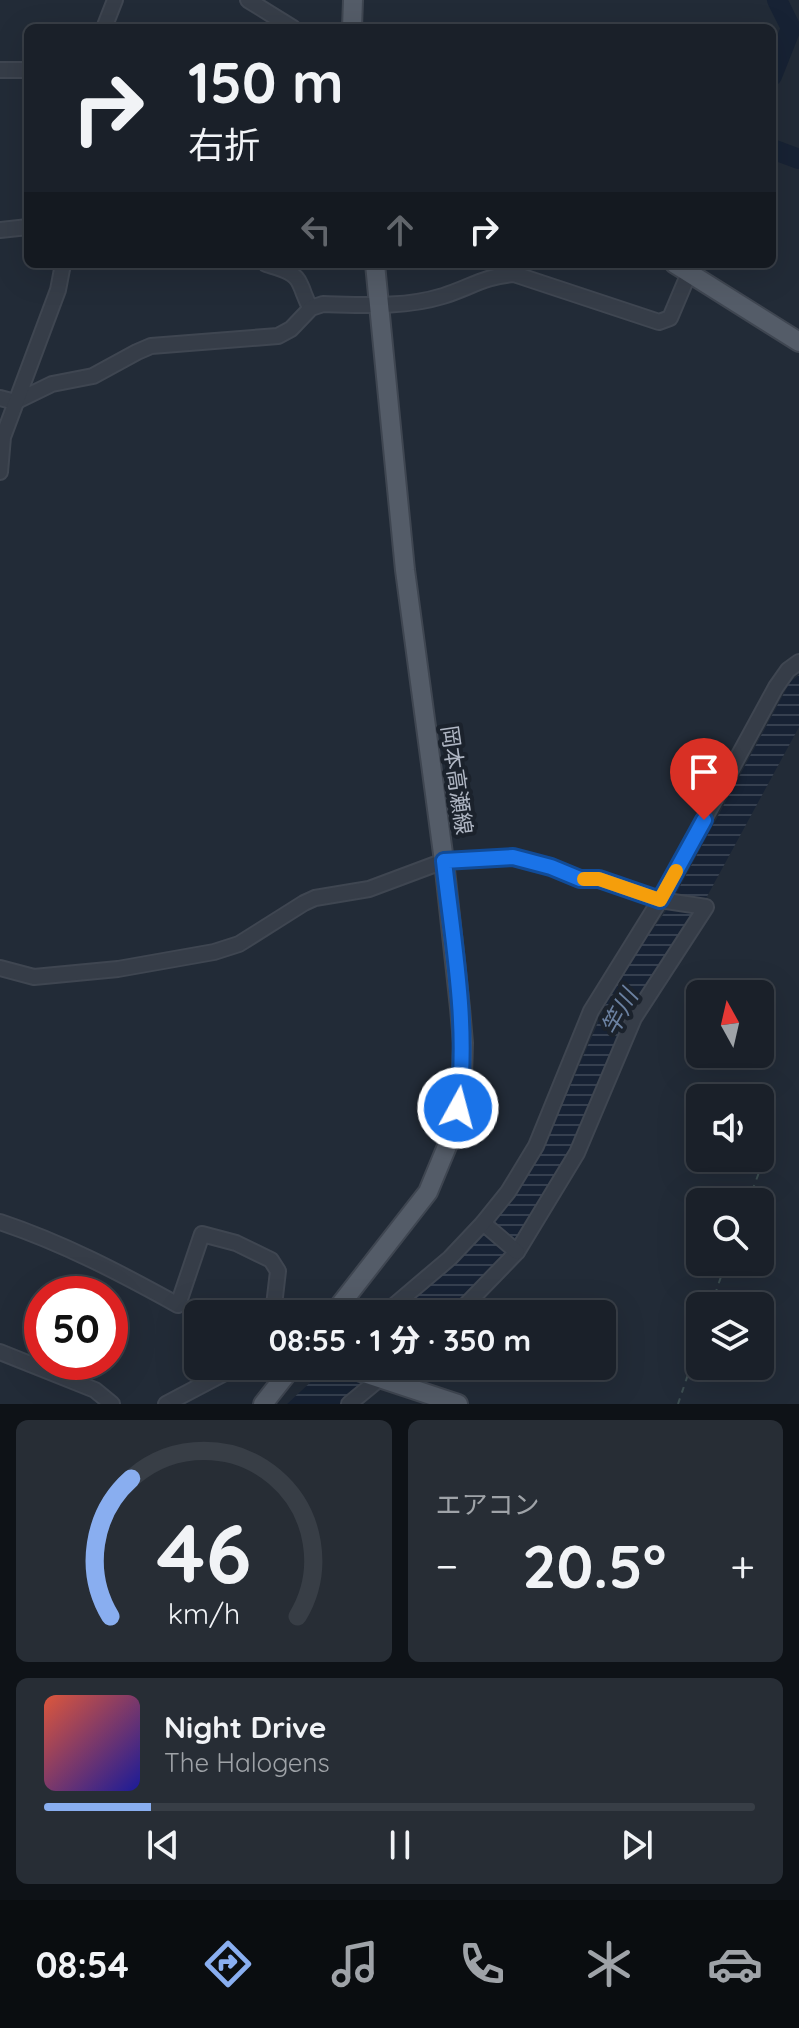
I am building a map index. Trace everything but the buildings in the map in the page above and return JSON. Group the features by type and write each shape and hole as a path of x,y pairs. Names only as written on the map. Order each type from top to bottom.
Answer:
{"main road":[{"path":"352,24 353,0"},
{"name":"岡本高瀬線","path":"344,1300 428,1192 450,1139 462,1077 463,1043 444,861 405,570 375,268"},
{"path":"682,268 799,342"},
{"path":"263,1404 282,1380"},
{"path":"384,1380 458,1404"}],"street":[{"path":"106,24 115,0"},
{"path":"248,0 287,24"},
{"path":"0,70 24,70"},
{"path":"0,230 24,227"},
{"path":"0,472 7,400 58,290 62,268"},
{"path":"279,268 300,280 304,297 311,308"},
{"path":"7,400 52,384 93,376 151,346 278,336 291,329 311,308 323,304 407,303 442,296 488,277 514,274 659,322 670,318 682,268"},
{"path":"400,1300 484,1225 508,1192 536,1146 591,1011 664,900 776,687 788,670 799,662"},
{"path":"0,968 34,977 118,969 214,952 239,944 315,898 369,889 444,861 513,857 580,879 599,879 664,900 706,907 634,1018 577,1153 516,1250 470,1300"},
{"path":"0,1222 43,1236 178,1305 202,1234 236,1243 271,1260 278,1271 275,1300"},
{"path":"484,1225 516,1250"},
{"path":"0,1352 95,1390 112,1404"},
{"path":"157,1404 201,1380"},
{"path":"166,1404 211,1380"},
{"path":"349,1404 376,1380"}],"path":[{"path":"678,1404 686,1380"}],"water":[{"name":"竿川","path":"799,675 799,727 704,902 629,1018 582,1133 510,1252 463,1300 410,1300 487,1230 540,1155 617,979 670,905 790,682"},
{"path":"313,1380 370,1380 340,1404 287,1404"}],"waterway":[{"path":"776,66 791,28 777,0"},
{"path":"776,150 799,159"}],"slow traffic":[{"path":"584,879 599,879 660,900 676,871"}],"route":[{"path":"458,1108 463,1043 444,861 513,857 580,879 599,879 660,900 704,820"}]}
